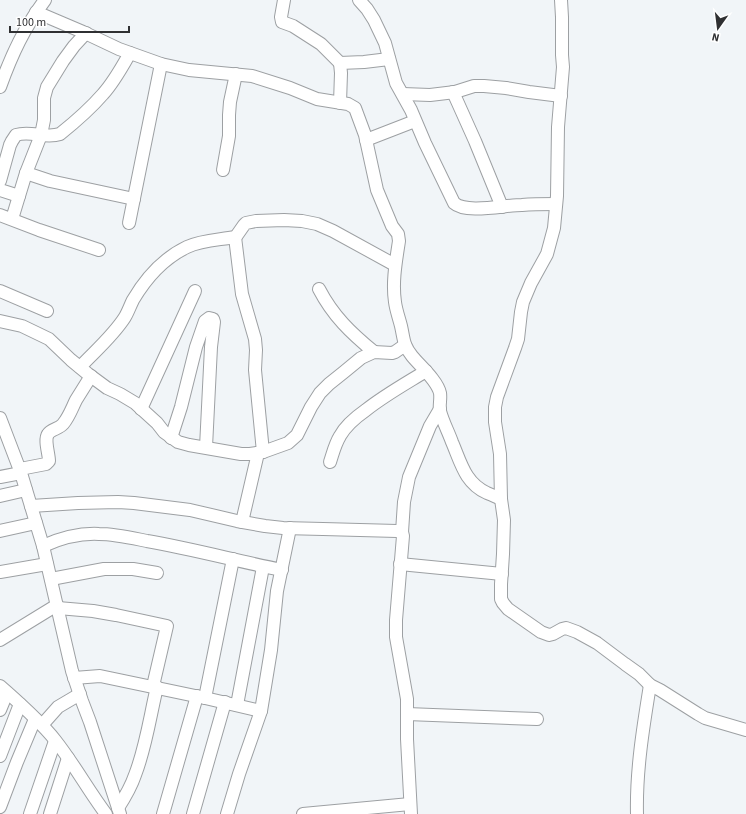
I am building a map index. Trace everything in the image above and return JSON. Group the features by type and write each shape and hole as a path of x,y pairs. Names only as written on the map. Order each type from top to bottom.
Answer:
{"street":[{"path":"0,87 5,60 18,43 36,12 45,0"},
{"path":"284,0 281,17 282,22 298,29 321,44 340,63 340,103"},
{"path":"359,0 374,20 385,43 396,83 403,94 454,203 457,206 473,209 556,204"},
{"path":"561,0 563,66 558,127 554,228 547,254 531,283 523,302 518,339 502,381 496,402 495,422 500,454 501,499 504,520 501,599 508,609 545,634 554,634 562,629 570,629 578,632 597,643 640,674 650,685 705,718 746,730"},
{"path":"36,12 130,53 161,64 189,70 252,76 290,88 317,99 348,104 355,108 365,135 377,190 394,230 398,234 399,241 394,282 395,301 404,345 433,380 440,392 440,409 444,424 468,477 476,486 486,493 501,499"},
{"path":"12,219 26,173 41,135 44,120 44,98 47,87 63,60 86,33"},
{"path":"0,181 10,145 16,134 60,134 104,94 119,73 130,53"},
{"path":"340,63 389,59"},
{"path":"130,223 161,64"},
{"path":"223,170 229,136 230,102 236,74"},
{"path":"403,94 430,95 453,92 474,86 484,86 561,96"},
{"path":"453,92 502,207"},
{"path":"366,140 415,121"},
{"path":"26,173 57,183 134,199"},
{"path":"0,190 19,196"},
{"path":"0,215 99,250"},
{"path":"80,368 125,317 133,301 156,268 175,253 187,247 211,240 235,237 246,223 256,221 284,220 317,224 333,231 395,265"},
{"path":"235,237 242,294 255,339 255,370 260,452 242,522"},
{"path":"319,289 328,306 337,318 374,352"},
{"path":"0,291 47,311"},
{"path":"141,409 194,291"},
{"path":"171,438 181,407 196,347 205,321 209,318 213,319 206,448"},
{"path":"0,321 22,326 49,339 80,368 108,388 135,403 171,438 178,442 241,454 260,452 288,443 297,435 311,406 320,393 329,384 361,358 374,352 392,353 404,345"},
{"path":"330,462 334,447 346,426 381,398 426,371"},
{"path":"0,477 46,464 49,461 46,439 47,435 64,424 76,400 91,376"},
{"path":"303,814 410,809 407,699 396,637 404,502 409,477 430,426 440,409"},
{"path":"0,418 21,471 43,546 74,678 119,811"},
{"path":"0,496 26,490"},
{"path":"31,506 134,502 190,510 265,526 402,532"},
{"path":"0,531 36,523"},
{"path":"227,814 261,711 271,650 277,592 290,528"},
{"path":"43,546 67,537 84,534 99,534 157,543 282,570"},
{"path":"163,814 201,697 233,559"},
{"path":"1,570 47,564"},
{"path":"400,564 502,574"},
{"path":"237,705 263,566"},
{"path":"51,579 104,569 133,569 157,573"},
{"path":"0,640 57,606 116,615 167,626 143,750 135,774 119,811"},
{"path":"74,678 100,676 261,711"},
{"path":"637,814 638,779 650,685"},
{"path":"4,689 55,741 106,814"},
{"path":"0,710 4,689"},
{"path":"0,808 17,762 38,722 58,707 80,694"},
{"path":"193,814 225,702"},
{"path":"0,756 20,704"},
{"path":"407,714 537,719"},
{"path":"30,814 55,741"},
{"path":"50,814 68,758"}]}
